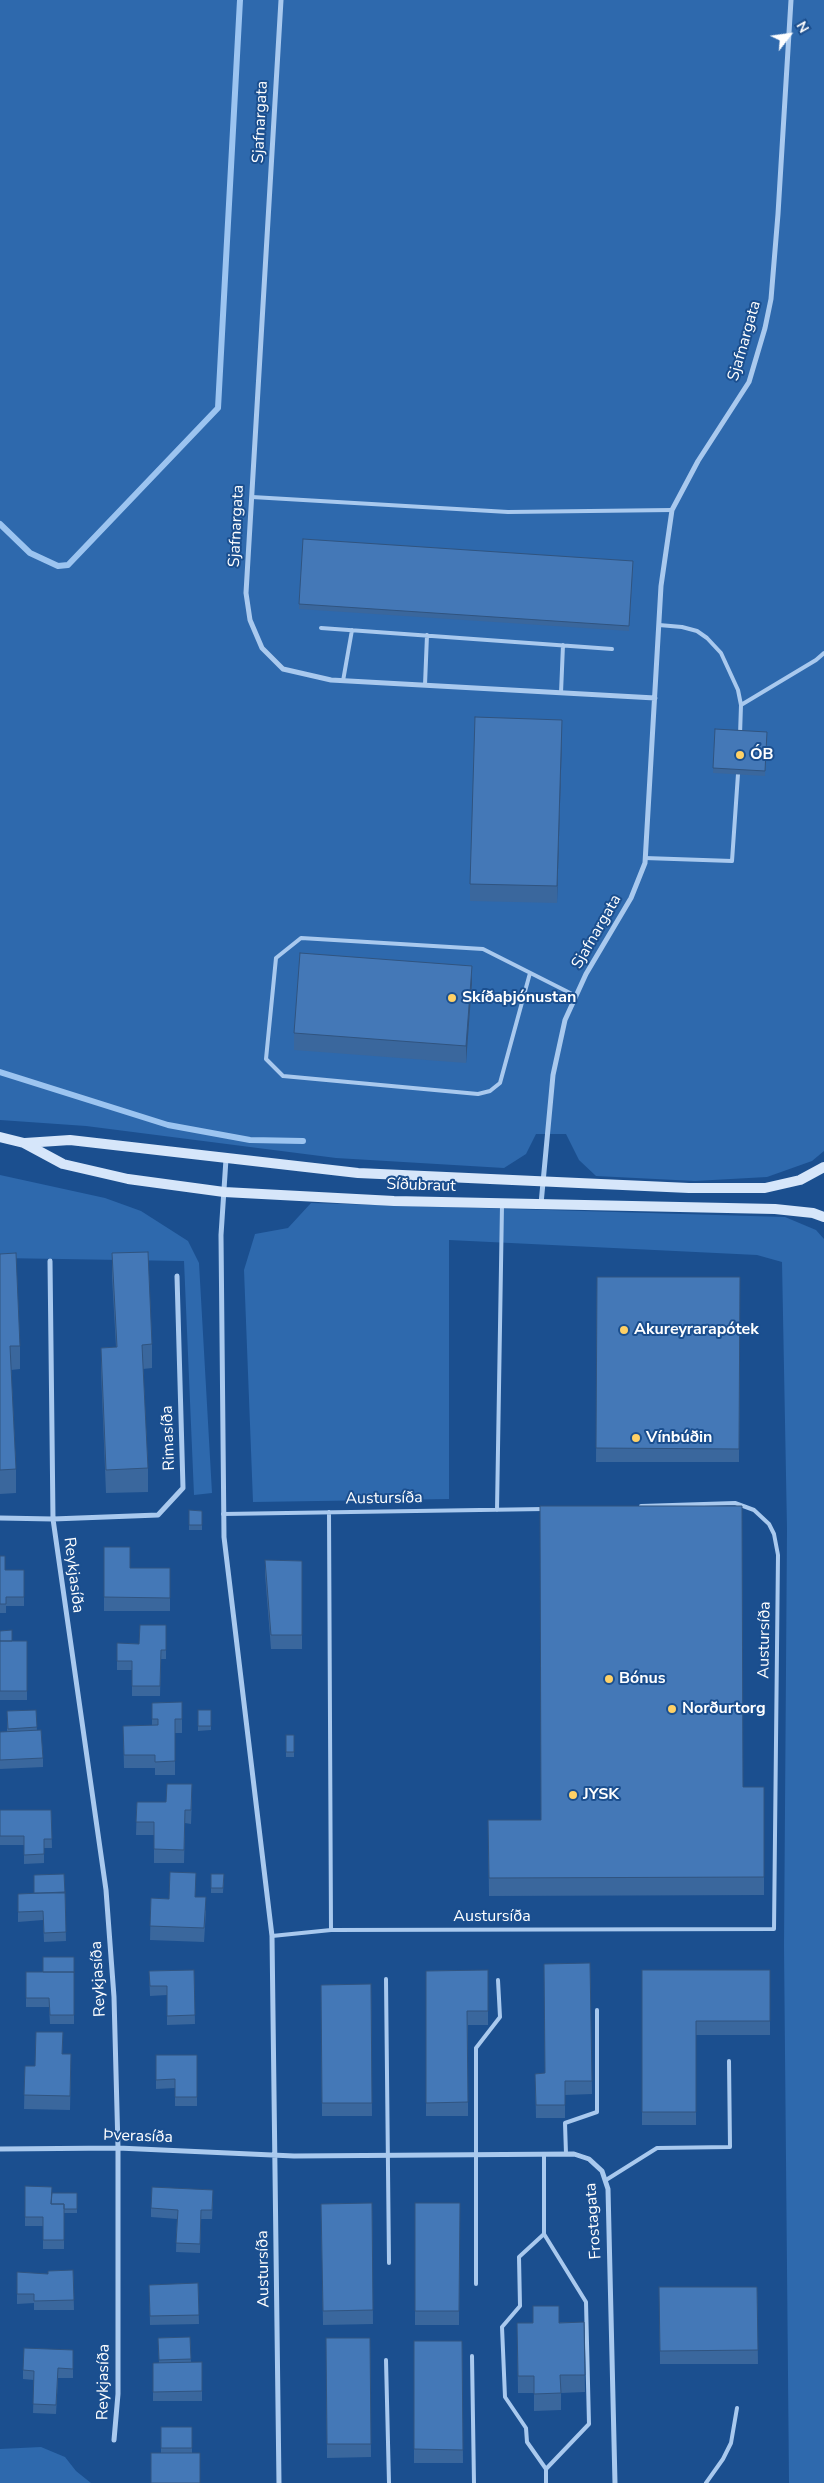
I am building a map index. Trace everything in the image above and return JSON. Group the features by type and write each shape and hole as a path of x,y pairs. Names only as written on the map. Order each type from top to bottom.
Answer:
{"street":[{"name":"Sjafnargata","path":"281,0 246,593 250,620 262,648 282,669 343,681 655,698"},
{"name":"Sjafnargata","path":"541,1205 553,1075 565,1020 586,974 631,898 645,858 662,586 672,510 698,460 749,382 765,328 771,299 791,0"},
{"name":"Síðubraut","path":"0,1137 24,1143 63,1164 128,1178 224,1192 394,1201 775,1210 813,1213 824,1217"},
{"name":"Síðubraut","path":"24,1143 70,1140 358,1173 689,1188 765,1188 800,1180 824,1167"},
{"name":"Austursíða","path":"226,1159 221,1235 224,1537 272,1936 279,2483"},
{"path":"50,1261 53,1519"},
{"name":"Rimasíða","path":"0,1518 53,1519 158,1515 183,1488 177,1276"},
{"name":"Reykjasíða","path":"53,1519 106,1890 114,1997 118,2148 118,2394 114,2440"},
{"name":"Þverasíða","path":"0,2149 118,2148 276,2156"},
{"name":"Frostagata","path":"276,2156 574,2154 589,2158 599,2167 606,2180 615,2483"}],"lane":[{"path":"252,497 508,512 672,510"},
{"path":"659,626 682,627 697,631 707,638 721,653 732,672 741,705 740,735"},
{"path":"322,628 612,649"},
{"path":"343,681 352,630"},
{"path":"425,685 427,635"},
{"path":"561,693 563,645"},
{"path":"741,705 816,660 824,653"},
{"path":"645,858 732,861 738,774"},
{"path":"530,973 500,1083 490,1091 478,1094 283,1076 266,1059 276,958 301,938 483,949 576,996"},
{"path":"497,1510 502,1204"},
{"name":"Austursíða","path":"272,1936 331,1930 774,1929 778,1555 774,1534 769,1524 754,1510 735,1503 635,1506"},
{"name":"Austursíða","path":"224,1514 546,1509"},
{"path":"329,1512 331,1930"},
{"path":"386,1979 389,2263"},
{"path":"476,2284 476,2048 500,2017 498,1980"},
{"path":"566,2154 565,2123 597,2112 597,2010"},
{"path":"606,2180 657,2148 730,2147 728,2061"},
{"path":"544,2154 544,2234 586,2302 589,2424 546,2469"},
{"path":"544,2234 519,2257 520,2306 502,2327 505,2397 526,2428 526,2442 546,2469 546,2483"},
{"path":"472,2356 474,2483"},
{"path":"386,2360 389,2483"},
{"path":"706,2483 724,2459 731,2442 737,2408"}],"shaded area":[{"path":"0,0 824,0 824,1151 812,1161 767,1177 695,1181 596,1176 579,1160 566,1134 536,1134 526,1154 504,1168 336,1158 86,1126 0,1120"},
{"path":"0,1175 105,1198 141,1211 188,1241 199,1263 212,1493 194,1495 184,1261 0,1258"},
{"path":"311,1203 785,1217 816,1230 824,1239 824,2483 789,2483 784,1946 787,1529 782,1262 757,1255 449,1240 449,1499 253,1502 244,1270 255,1234 288,1228"},
{"path":"41,2447 65,2457 76,2471 91,2483 0,2483 0,2449"}],"building":[{"path":"303,539 633,561 629,626 299,604"},
{"path":"475,717 562,720 557,886 470,884"},
{"path":"715,729 767,732 765,771 713,768"},
{"path":"300,953 472,966 466,1046 294,1033"},
{"path":"148,1252 152,1344 142,1345 148,1468 106,1470 101,1348 117,1347 112,1253"},
{"path":"16,1253 20,1346 10,1346 16,1469 0,1470 0,1254"},
{"path":"597,1277 740,1277 739,1449 596,1448"},
{"name":"Norðurtorg","path":"540,1506 742,1506 743,1787 764,1787 764,1877 489,1878 488,1820 541,1820"},
{"path":"189,1510 202,1511 202,1525 189,1525"},
{"path":"104,1547 130,1547 130,1568 170,1568 170,1598 104,1597"},
{"path":"0,1556 5,1556 5,1570 24,1570 24,1597 6,1597 6,1604 0,1604"},
{"path":"265,1560 302,1561 302,1635 271,1635"},
{"path":"140,1625 166,1625 166,1650 161,1650 160,1686 132,1686 132,1661 117,1661 117,1643 139,1644"},
{"path":"12,1630 12,1641 0,1641 0,1631"},
{"path":"0,1641 27,1641 27,1691 0,1691"},
{"path":"182,1702 182,1719 175,1719 175,1761 155,1762 155,1755 124,1755 123,1726 158,1725 158,1719 152,1719 152,1703"},
{"path":"36,1710 37,1727 8,1729 7,1711"},
{"path":"198,1710 211,1710 211,1726 198,1726"},
{"path":"41,1730 43,1758 0,1760 0,1732"},
{"path":"286,1735 294,1735 294,1752 286,1752"},
{"path":"167,1784 192,1784 191,1810 185,1810 184,1850 154,1849 154,1822 136,1822 137,1802 166,1802"},
{"path":"0,1810 51,1810 52,1839 44,1839 44,1854 24,1855 24,1836 0,1836"},
{"path":"170,1872 196,1873 195,1897 206,1897 204,1928 150,1926 151,1898 169,1899"},
{"path":"64,1874 65,1893 34,1893 34,1875"},
{"path":"211,1874 224,1874 223,1888 211,1888"},
{"path":"65,1892 66,1932 44,1933 43,1911 18,1912 18,1894"},
{"path":"43,1957 74,1957 74,1972 43,1972"},
{"path":"590,1963 592,2081 565,2081 565,2105 536,2105 535,2074 545,2073 544,1964"},
{"path":"194,1970 195,2015 167,2016 167,1986 150,1986 149,1971"},
{"path":"488,1970 488,2011 467,2011 468,2102 426,2103 426,1971"},
{"path":"642,1970 770,1970 770,2021 696,2021 696,2112 642,2112"},
{"path":"26,1972 74,1972 74,2015 50,2015 49,1998 26,1998"},
{"path":"371,1984 372,2103 322,2103 321,1985"},
{"path":"36,2032 63,2032 62,2054 71,2054 70,2096 24,2095 25,2066 35,2066"},
{"path":"156,2055 197,2055 197,2097 175,2097 175,2079 156,2080"},
{"path":"25,2186 52,2187 51,2204 64,2204 64,2240 43,2240 43,2217 25,2217"},
{"path":"152,2187 213,2190 212,2210 201,2210 200,2244 176,2243 178,2210 151,2208"},
{"path":"52,2193 77,2193 77,2209 64,2209 64,2204 51,2204"},
{"path":"372,2203 373,2310 323,2311 321,2204"},
{"path":"415,2203 460,2203 459,2311 415,2311"},
{"path":"73,2270 74,2300 34,2301 34,2294 17,2294 17,2272 48,2274 48,2271"},
{"path":"198,2283 199,2315 150,2316 149,2285"},
{"path":"659,2287 757,2287 758,2350 660,2351"},
{"path":"533,2306 559,2306 559,2323 584,2322 585,2375 560,2375 561,2393 534,2394 534,2376 518,2376 517,2323 533,2323"},
{"path":"190,2337 191,2359 159,2360 158,2338"},
{"path":"326,2338 370,2338 371,2444 327,2444"},
{"path":"414,2341 462,2341 463,2450 414,2449"},
{"path":"24,2348 73,2350 73,2369 58,2368 56,2405 33,2404 34,2371 23,2370"},
{"path":"202,2362 202,2391 153,2392 153,2363"},
{"path":"161,2427 192,2427 192,2448 161,2448"},
{"path":"151,2453 200,2453 200,2483 151,2483"}],"waterway":[{"path":"0,524 30,553 58,566 68,565 218,408 240,0"},
{"path":"0,1072 168,1125 250,1140 303,1141"}],"place":[{"name":"ÓB","path":"740,755"},
{"name":"Skíðaþjónustan","path":"452,998"},
{"name":"Akureyrarapótek","path":"624,1330"},
{"name":"Vínbúðin","path":"636,1438"},
{"name":"Bónus","path":"609,1679"},
{"name":"Norðurtorg","path":"672,1709"},
{"name":"JYSK","path":"573,1795"}]}
